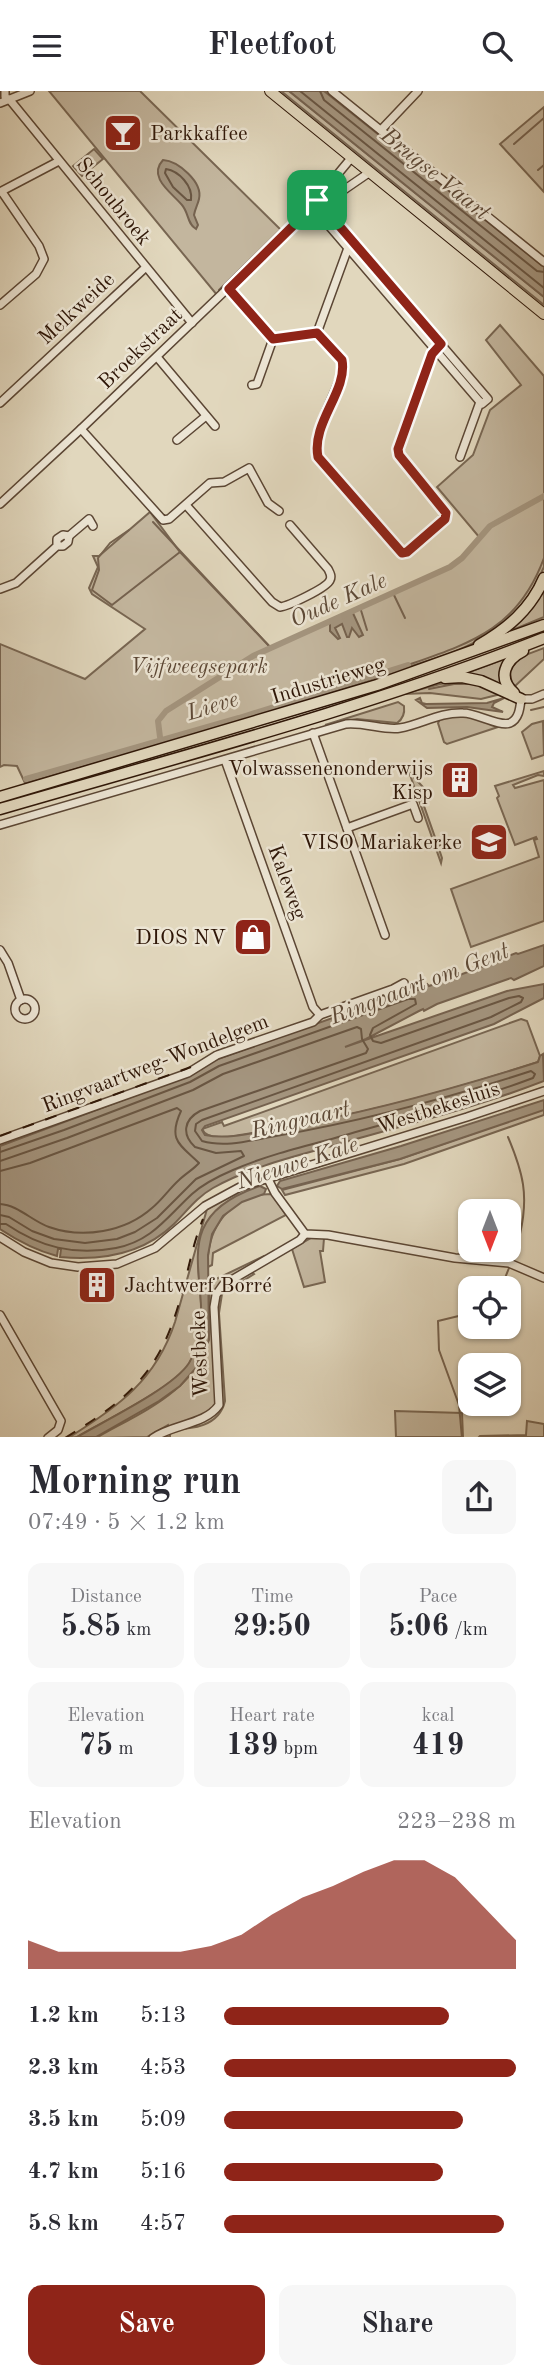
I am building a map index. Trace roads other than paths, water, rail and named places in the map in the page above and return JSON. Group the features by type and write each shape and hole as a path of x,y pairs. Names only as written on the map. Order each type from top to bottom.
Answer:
{"highway":[{"path":"459,657 499,632 522,613 539,590 544,578"},
{"name":"Industrieweg","path":"0,797 242,727 459,657 544,625"},
{"path":"521,699 507,685 505,669 513,656 543,638"},
{"name":"Industrieweg","path":"0,809 292,725 435,678 543,638"},
{"path":"435,678 462,677 481,681 521,699"}],"main road":[{"path":"270,91 544,314"}],"street":[{"name":"Schoubroek","path":"5,91 5,97 192,323"},
{"path":"10,100 17,91"},
{"path":"0,103 30,91"},
{"path":"332,91 544,262"},
{"path":"381,130 418,91"},
{"name":"Broekstraat","path":"317,205 352,157"},
{"path":"0,305 36,274 44,260 38,246 1,192 59,161"},
{"name":"Broekstraat","path":"0,504 303,216 370,172"},
{"path":"317,205 355,242 480,402 460,457"},
{"path":"317,205 348,248 438,346"},
{"path":"317,333 348,248 355,242"},
{"name":"Melkweide","path":"0,404 145,268"},
{"path":"229,289 273,339"},
{"path":"317,333 342,360 343,368 317,441 318,457 402,553 407,552 445,519 446,513 399,455 398,449 438,346"},
{"path":"273,339 317,333"},
{"path":"256,385 273,339"},
{"path":"157,357 215,426"},
{"path":"177,440 206,416"},
{"path":"81,429 161,520 170,519 210,483 224,482 252,467 268,502 279,511"},
{"path":"186,505 272,602 280,607 320,588 328,583 330,578 328,569 290,525"},
{"path":"0,589 16,583 57,546 68,542 69,536 89,519 93,526"},
{"path":"0,825 313,733 358,723 399,728 439,715 457,713 477,714 499,723 508,723 517,716 521,699 531,699 544,694"},
{"path":"313,733 385,935"},
{"name":"Kaleweg","path":"225,760 313,1007 320,1015"},
{"path":"410,796 418,818"},
{"path":"347,828 413,804"},
{"path":"0,950 8,963 21,1000"},
{"name":"Ringvaartweg-Wondelgem","path":"0,1140 188,1073 217,1055 313,1022 320,1015 404,983"},
{"name":"Westbekesluis","path":"0,1237 24,1252 51,1263 78,1267 117,1264 155,1248 221,1196 544,1091"},
{"path":"268,1179 305,1234 328,1235 456,1258 509,1263 544,1278"},
{"name":"Westbeke","path":"153,1437 169,1428 206,1417 219,1405 214,1307 223,1285 300,1240 305,1234"},
{"path":"0,1315 61,1421 58,1430 48,1437"}],"water":[{"path":"289,91 324,91 544,267 544,297"},
{"path":"163,160 182,168 197,186 199,199 194,215 198,225 196,229 182,205 159,179 159,166"},
{"path":"352,611 363,635 359,637 352,628 347,637 342,624 335,628 340,638 338,639 330,631 330,621"},
{"path":"420,698 422,703 426,704 487,703 504,698 492,707 503,712 467,707 427,708 416,700"},
{"path":"544,945 544,966 514,980 511,978 424,1011 423,1009 345,1047 507,991 544,984 544,998 494,1024 205,1126 202,1130 205,1135 233,1136 345,1115 410,1100 506,1072 538,1062 543,1054 544,1081 468,1107 291,1157 228,1180 197,1200 162,1234 135,1249 121,1253 91,1258 60,1257 61,1249 58,1249 57,1256 49,1254 0,1229 0,1146 187,1076 215,1060"},
{"path":"544,1100 544,1110 400,1159 282,1189 277,1186 280,1181"},
{"path":"260,1186 266,1189 264,1194 242,1202 223,1216 212,1234 208,1255 209,1340 196,1368 180,1386 159,1401 96,1437 77,1437 154,1393 181,1373 189,1363 199,1339 199,1241 208,1220 227,1202"}],"waterway":[{"path":"514,144 544,118"},
{"path":"538,170 544,165"},
{"path":"219,290 279,231"},
{"name":"Oude Kale","path":"160,737 158,721 166,711 253,656 450,567 462,558 490,526 544,496"},
{"path":"153,522 271,648"},
{"path":"129,530 110,543 98,558 99,570 92,590 112,605 180,552"},
{"path":"408,665 473,639 507,617 533,582 544,558"},
{"path":"393,593 405,618"},
{"path":"360,607 367,630"},
{"name":"Lieve","path":"26,779 239,718 408,665"},
{"path":"429,689 469,684"},
{"name":"Lieve","path":"531,710 544,707"},
{"path":"508,1137 523,1184 522,1226"},
{"path":"506,1276 509,1268"},
{"path":"458,1316 438,1321 439,1350 459,1405 462,1437"}],"railway":[{"path":"0,1136 191,1067"},
{"path":"67,1437 109,1409 141,1379 154,1362 174,1319 203,1219"}],"place":[{"name":"Parkkaffee","path":"123,133"},
{"name":"Volwassenenonderwijs Kisp","path":"460,780"},
{"name":"VISO Mariakerke","path":"489,842"},
{"name":"DIOS NV","path":"253,937"},
{"name":"Jachtwerf Borré","path":"97,1285"}],"water label":[{"name":"Brugse Vaart","path":"436,173"},
{"name":"Ringvaart om Gent","path":"419,983"},
{"name":"Ringvaart","path":"300,1119"},
{"name":"Nieuwe Kale","path":"297,1162"}],"park label":[{"name":"Vijfweegsepark","path":"199,666"}]}
